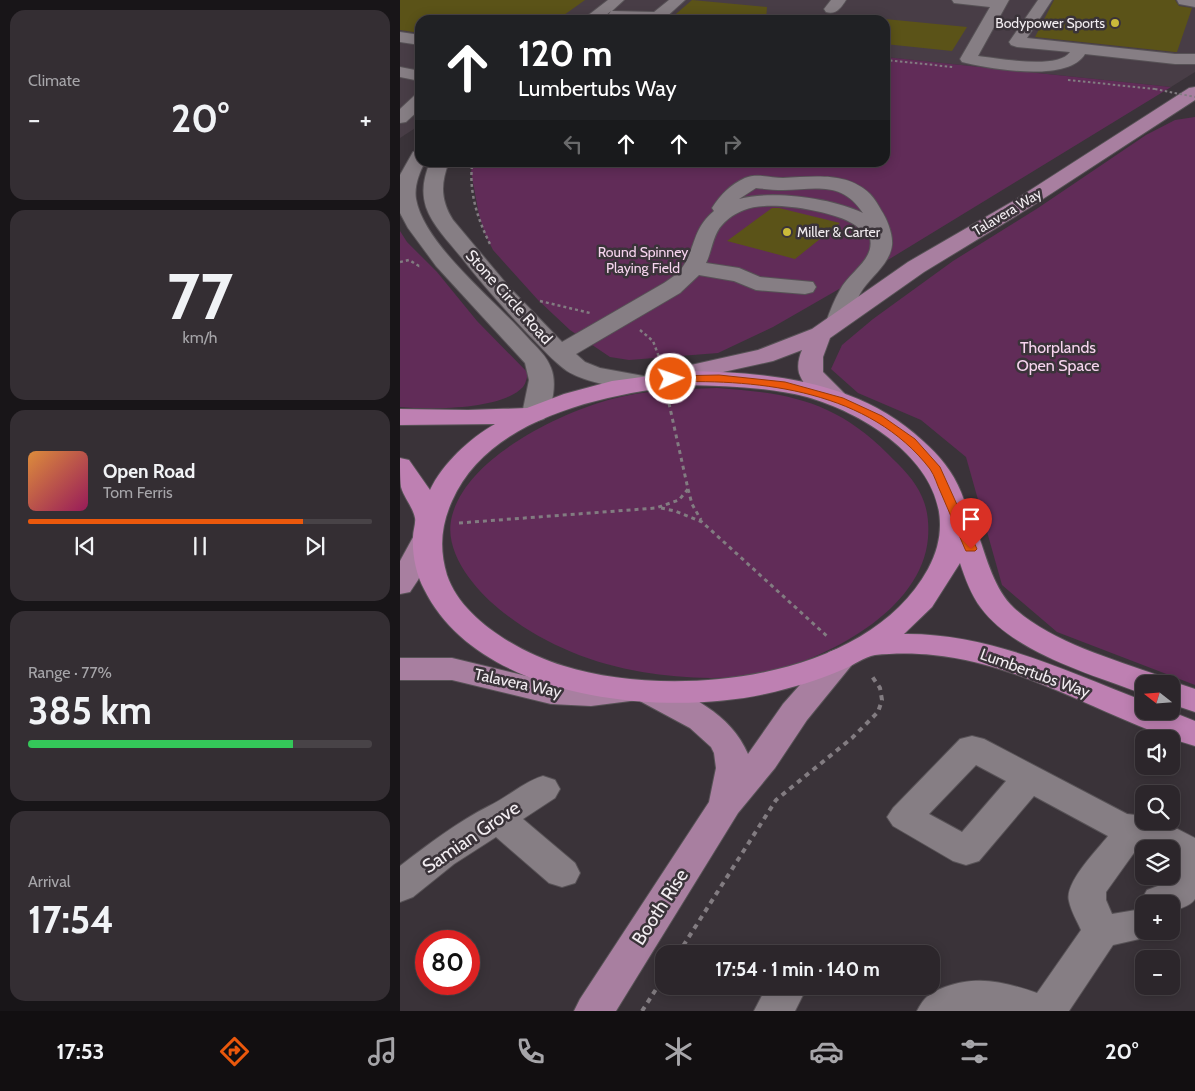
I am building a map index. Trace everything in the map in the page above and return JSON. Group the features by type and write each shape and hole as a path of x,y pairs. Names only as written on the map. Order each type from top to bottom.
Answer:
{"highway":[{"path":"400,466 416,490 428,528 429,562 437,588 454,613 478,636 509,656 546,672 589,684 642,691 698,692 749,686 797,675 853,655 904,620 931,591 947,561 954,530 950,501 936,470 911,442 878,418 839,400 811,391 750,380 687,378 655,379 585,394 533,414 476,450 455,472 440,495 428,528"},
{"path":"400,417 468,418 533,414"},
{"name":"Lumbertubs Way","path":"950,501 992,602 1016,625 1053,646 1135,678"},
{"name":"Lumbertubs Way","path":"853,655 932,644 979,652 1008,660 1195,734"},
{"path":"1180,695 1195,701"}],"main road":[{"name":"Talavera Way","path":"655,379 765,356 828,328 916,267 1022,204 1195,92"},
{"path":"828,328 811,354 810,372 817,383 839,400"},
{"path":"400,585 408,574 428,528"},
{"name":"Booth Rise","path":"594,1011 726,804 763,759 795,712 853,655"},
{"name":"Talavera Way","path":"400,669 452,669 551,693 592,695 642,691"},
{"name":"Booth Rise","path":"642,691 696,715 716,731 729,749 733,767 726,804"}],"street":[{"path":"614,11 635,0"},
{"path":"659,15 678,0"},
{"path":"959,0 999,4 1017,0"},
{"path":"1045,0 1017,42 1183,60 1195,59"},
{"path":"999,4 968,59 1012,65 1056,66 1074,59 1080,49"},
{"path":"614,11 643,15"},
{"path":"400,37 415,39"},
{"path":"400,72 415,75"},
{"path":"400,118 415,104"},
{"name":"Stone Circle Road","path":"415,162 407,182 406,199 410,214 419,229 444,260 500,320 539,366 542,371 542,386 533,414"},
{"name":"Stone Circle Road","path":"438,167 432,184 433,198 438,212 468,252 534,327 561,354 575,366 592,373 655,379"},
{"path":"561,354 672,288 694,268 707,230 719,216 738,206 756,202 781,200 844,213 870,226 881,237 879,256 851,289 828,328"},
{"path":"694,268 739,274 756,283 805,287"},
{"path":"1029,778 1120,826 1148,831 1195,855"},
{"name":"Samian Grove","path":"400,887 440,854 543,788"},
{"path":"497,818 562,872"},
{"path":"1101,932 1087,900 1088,889 1126,838 1129,828"},
{"path":"1174,895 1179,893 1195,870"},
{"path":"1047,1011 1101,932 1135,926"},
{"path":"937,1011 952,1002 983,997 1016,1002 1033,1011"}],"path":[{"path":"1155,89 1195,97"},
{"path":"472,167 471,172 479,215 485,234 494,250"},
{"path":"538,300 618,320 650,335 655,342 655,379 692,504 702,522"},
{"path":"656,508 674,503 682,498 688,489"},
{"path":"459,523 656,508 674,510 702,522 853,655 880,688 882,700 878,712 852,738 776,800 684,945"},
{"path":"642,1011 655,991"}],"shaded area":[{"path":"400,0 1195,0 1195,72 1171,87 890,58 890,15 415,15 415,128 400,138"}],"green space":[{"name":"Round Spinney Playing Field","path":"890,58 1171,87 860,277 773,327 718,353 629,360 610,357 570,330 538,300 493,250 479,215 471,172 472,167 890,167"},
{"name":"Thorplands Open Space","path":"1195,117 1195,685 1180,679 1180,675 1169,675 1057,632 1002,585 966,457 921,420 858,393 831,369 842,345 873,319 953,261 1038,208 1146,135 1175,120"},
{"path":"400,231 407,242 437,272 477,321 528,373 523,387 513,395 465,407 400,407"},
{"path":"717,388 789,397 830,411 868,436 912,479 926,507 928,522 928,538 922,565 908,589 888,610 865,629 811,658 758,674 715,678 656,674 605,664 552,643 504,613 473,583 457,557 452,544 450,530 452,516 461,495 475,476 494,458 540,428 564,416 608,400 649,392"}],"building":[{"path":"400,0 585,0 564,15 415,15 415,32 400,30"},
{"path":"692,0 767,7 766,15 675,15"},
{"name":"Bodypower Sports","path":"1054,0 1175,0 1179,6 1192,8 1177,52 1175,52 1035,37"},
{"path":"890,19 967,27 952,51 890,45"},
{"path":"772,208 779,208 840,223 795,259 727,241"}],"place":[{"name":"Bodypower Sports","path":"1115,23"},
{"name":"Miller & Carter","path":"787,232"}],"route":[{"path":"671,379 719,378 781,384 839,400 878,418 911,442 936,470 971,549"}]}
